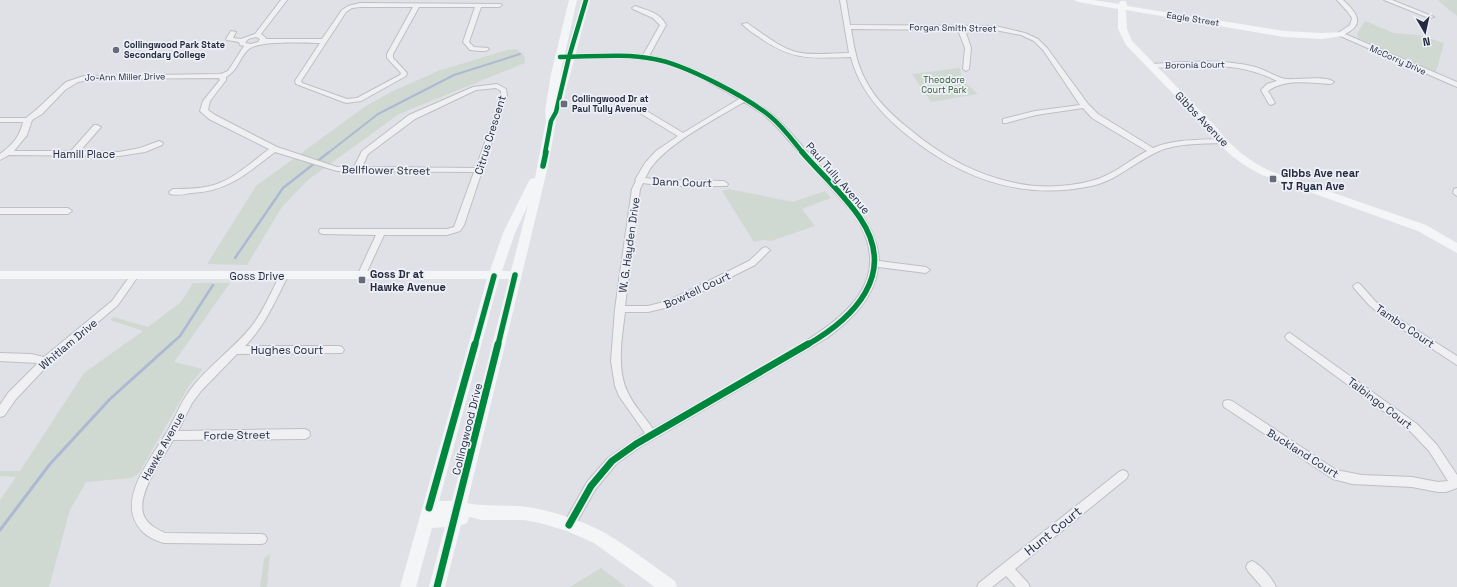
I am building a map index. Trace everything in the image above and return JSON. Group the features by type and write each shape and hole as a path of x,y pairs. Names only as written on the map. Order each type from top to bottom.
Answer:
{"street":[{"path":"257,36 284,0"},
{"name":"Collingwood Drive","path":"564,57 573,0"},
{"name":"Collingwood Drive","path":"437,587 543,166 551,121 550,111 552,91 586,0"},
{"path":"843,0 854,55 863,82 882,106 906,132 947,160 982,176 1022,186 1056,188 1074,187 1094,183 1110,176 1153,151 1172,144 1220,141"},
{"name":"Eagle Street","path":"1078,0 1123,5 1284,34 1340,34"},
{"name":"Eagle Street","path":"1104,0 1123,5"},
{"path":"1340,0 1352,13 1356,20 1349,31 1340,34"},
{"path":"1387,0 1431,17"},
{"path":"416,5 390,54 390,58 404,73 403,76 360,100 346,101 299,84 298,81 324,41 344,11 350,7 360,5 416,5 479,5 499,5"},
{"path":"479,5 466,42 472,49 486,49"},
{"name":"Gibbs Avenue","path":"1123,5 1121,26 1124,36 1129,43 1214,130 1220,141 1255,168 1422,228 1446,241 1457,250"},
{"path":"635,8 657,17 661,20 664,26 645,57"},
{"path":"745,24 787,51 806,55 854,55"},
{"name":"Forgan Smith Street","path":"848,27 1006,29 1023,34 1036,40 1045,49 1085,106 1106,123 1153,151"},
{"path":"961,28 968,48 966,69"},
{"path":"233,32 229,38 242,41 242,44 248,46 258,44 263,41 324,41"},
{"name":"McCorry Drive","path":"1340,34 1457,85"},
{"path":"242,41 249,37 257,36 262,37 263,41"},
{"path":"222,76 230,72 248,46"},
{"name":"Paul Tully Avenue","path":"564,57 645,57 657,59 683,68 744,99 772,119 851,207 864,225 868,234 874,263 870,284 866,293 856,308 841,324 652,435 612,461 591,486 569,525"},
{"name":"Boronia Court","path":"1151,66 1205,63 1236,66 1261,71 1275,76 1284,82"},
{"name":"Jo-Ann Miller Drive","path":"0,158 17,143 29,120 65,86 76,79 94,77 222,76"},
{"name":"Bellflower Street","path":"222,76 223,80 207,101 204,111 212,117 274,149 337,169 479,170"},
{"name":"Boronia Court","path":"1271,103 1264,90 1267,87 1284,82 1331,82"},
{"name":"Citrus Crescent","path":"356,170 365,152 412,117 475,88 497,86 504,90 504,96 479,170 460,225 457,229 447,232 381,232"},
{"name":"W. G. Hayden Drive","path":"652,435 630,405 620,386 615,347 634,203 639,180 653,158 666,147 744,99"},
{"path":"1006,121 1036,113 1085,106"},
{"path":"642,112 683,136"},
{"path":"0,120 29,120"},
{"path":"73,154 97,127"},
{"name":"Hamill Place","path":"7,153 128,153 142,150 159,143"},
{"path":"174,192 202,190 217,187 229,181 274,149"},
{"name":"Collingwood Drive","path":"408,587 494,276 509,233 543,166"},
{"name":"Dann Court","path":"639,180 663,183 724,184"},
{"path":"0,211 68,210"},
{"path":"323,231 381,232 361,276"},
{"name":"Bowtell Court","path":"620,309 648,309 670,304 752,264 766,250"},
{"path":"874,263 926,270"},
{"name":"Goss Drive","path":"0,275 515,275"},
{"name":"Whitlam Drive","path":"0,413 12,396 46,361 115,303 136,275"},
{"name":"Hawke Avenue","path":"261,539 164,538 145,529 138,518 136,498 142,484 170,436 188,400 211,372 235,350 259,323 284,276"},
{"name":"Tambo Court","path":"1357,286 1372,303 1385,314 1457,361"},
{"name":"Talbingo Court","path":"1290,337 1413,427 1433,448 1457,483"},
{"name":"Hughes Court","path":"235,350 339,350"},
{"path":"0,358 31,358 46,361"},
{"name":"Buckland Court","path":"1228,404 1333,474 1341,477 1368,481 1411,482 1436,487 1457,483"},
{"name":"Forde Street","path":"170,436 305,434"},
{"name":"Hunt Court","path":"983,587 1123,475"},
{"path":"428,515 524,513 540,516 569,525 599,538 669,587"},
{"path":"1252,567 1270,587"},
{"path":"1006,568 1024,587"}],"green space":[{"path":"1438,0 1457,0 1457,16 1445,6"},
{"path":"1365,21 1394,33 1419,35 1444,43 1436,72 1358,38 1357,34"},
{"path":"516,49 524,55 525,63 399,114 308,180 282,207 247,265 207,264 256,186 366,106 391,92 438,71 507,50"},
{"name":"Theodore Court Park","path":"960,68 962,80 978,94 931,102 912,74"},
{"path":"729,189 793,202 825,191 831,198 802,209 815,226 771,241 763,240 754,242 722,191"},
{"path":"193,283 230,283 174,362 203,369 189,386 139,473 132,478 86,482 70,510 49,587 0,587 0,500 16,477 0,476 0,471 20,471 84,373 143,331 110,320 114,317 148,327 181,302"},
{"path":"270,554 267,587 260,587 264,558"},
{"path":"601,568 626,587 570,587"}],"waterway":[{"path":"328,153 378,114 454,75 520,54"},
{"path":"235,258 283,188 329,152"},
{"path":"170,345 180,336 213,285"},
{"path":"0,530 50,464 110,399 171,344"}],"cycle path":[{"path":"543,166 551,121 556,112 569,57 586,0"},
{"path":"560,57 629,56 656,59 691,71 751,103 778,124 861,219 872,243 874,259 873,274 868,288 850,314 838,325 824,335 636,444 612,461 591,486 569,525"},
{"path":"437,587 455,520 515,275"},
{"path":"429,508 494,276"}],"place":[{"name":"Collingwood Park State Secondary College","path":"116,50"},
{"name":"Collingwood Dr at Paul Tully Avenue","path":"564,104"},
{"name":"Gibbs Ave near TJ Ryan Ave","path":"1273,179"},
{"name":"Goss Dr at Hawke Avenue","path":"362,280"}]}
